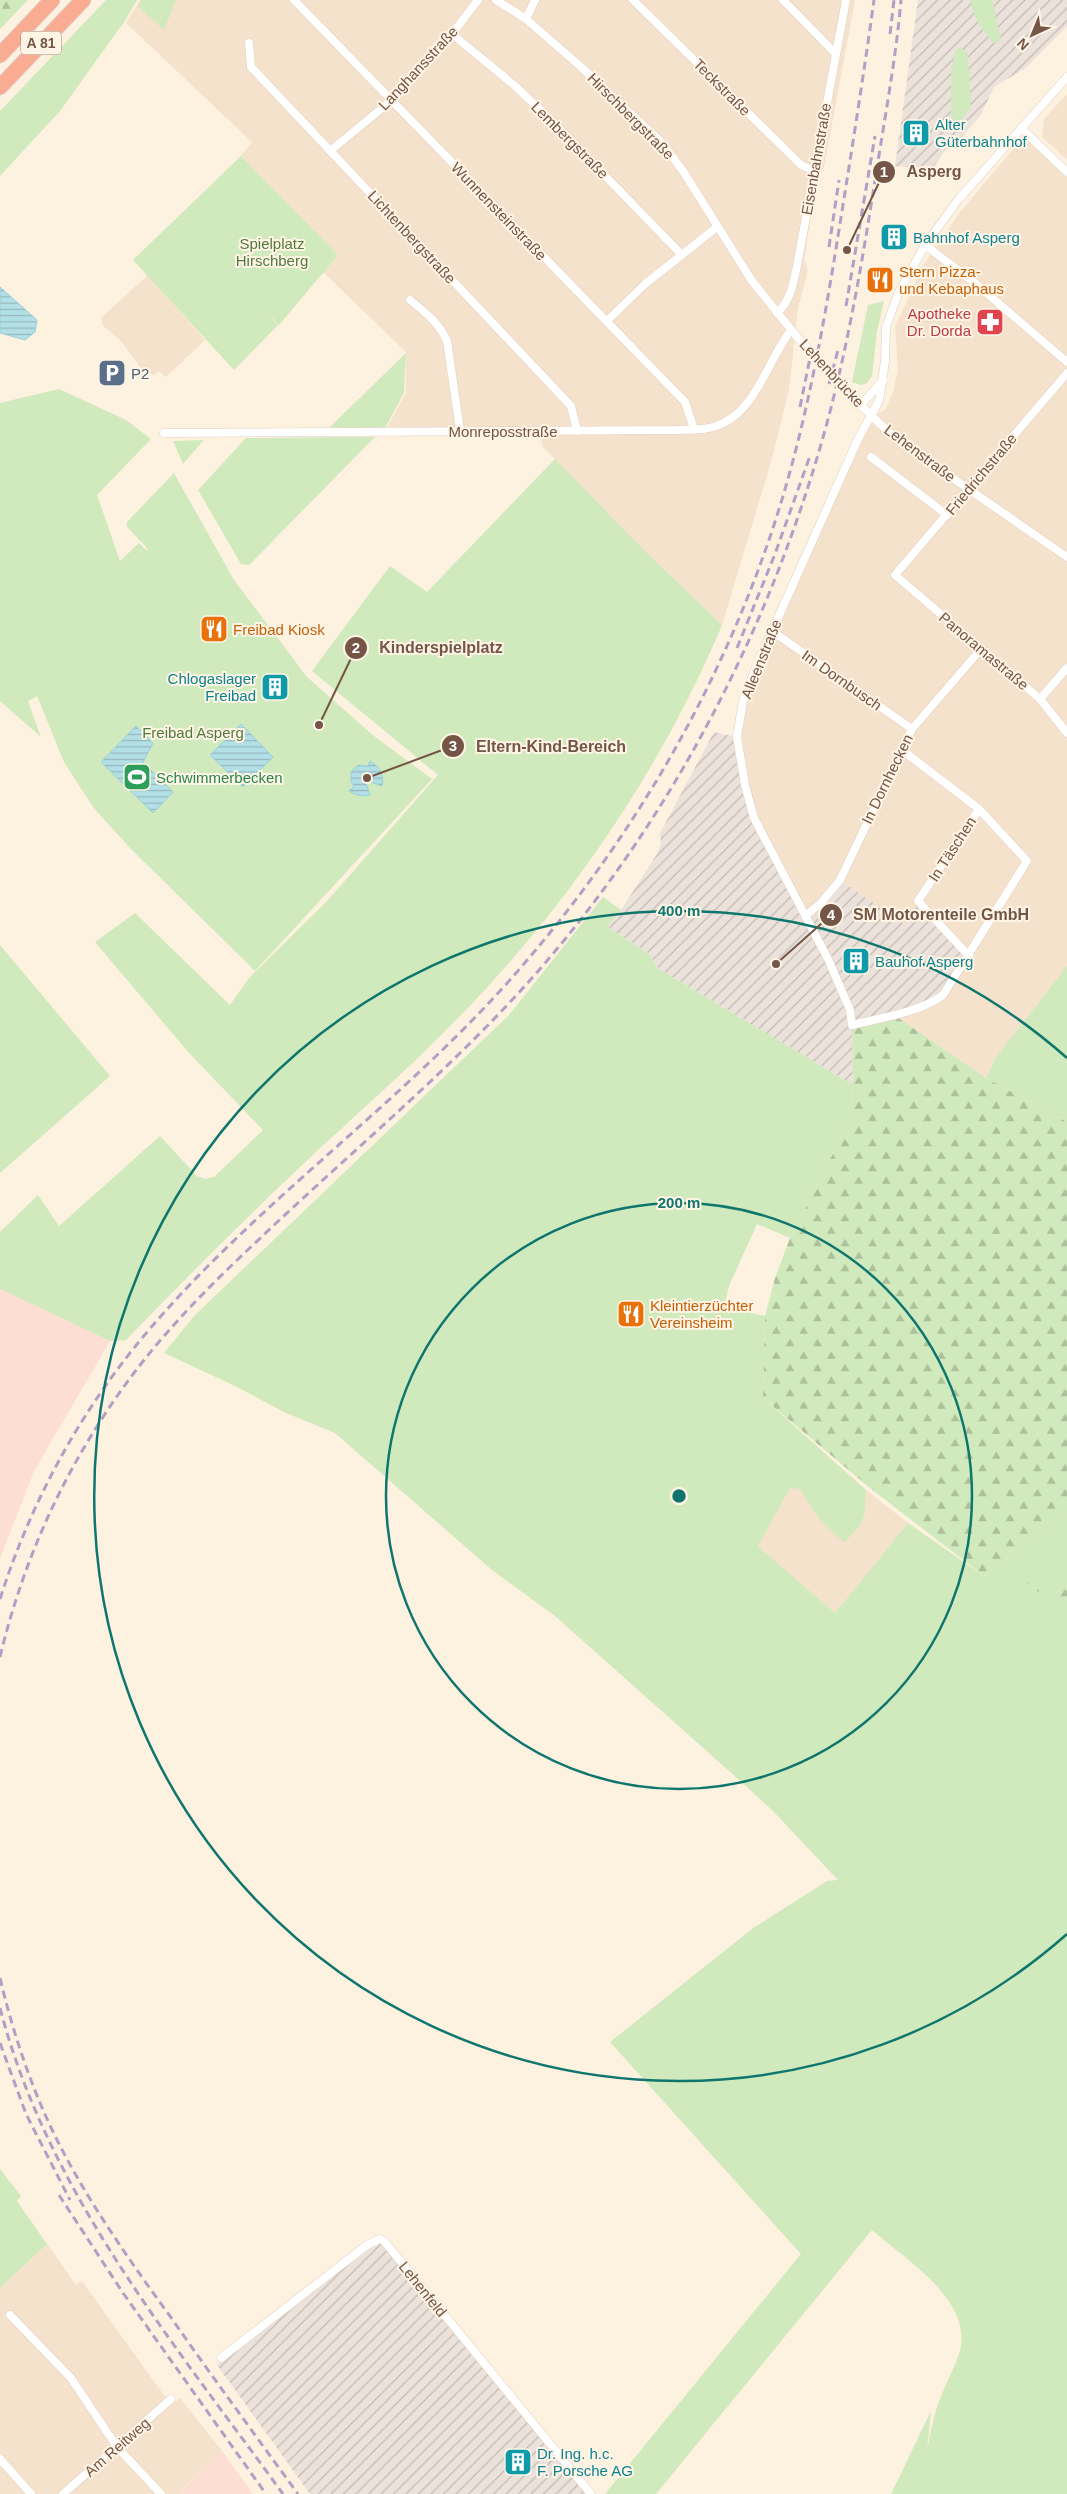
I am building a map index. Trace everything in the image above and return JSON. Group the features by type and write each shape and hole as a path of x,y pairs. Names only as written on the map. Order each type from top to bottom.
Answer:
{"highway":[{"name":"A 81","path":"0,55 52,0"},
{"name":"A 81","path":"0,87 83,0"}],"street":[{"name":"Wunnensteinstraße","path":"294,0 685,402 694,429"},
{"name":"Langhansstraße","path":"330,151 392,100 452,34 478,0"},
{"name":"Hirschbergstraße","path":"496,0 526,19 580,66 662,143 683,170 752,281 791,330"},
{"path":"526,19 535,0"},
{"name":"Teckstraße","path":"633,0 801,165 814,170"},
{"path":"783,0 836,54"},
{"name":"Eisenbahnstraße","path":"777,313 784,307 789,298 795,274 846,0"},
{"name":"Lembergstraße","path":"452,34 514,84 680,254"},
{"name":"Lichtenbergstraße","path":"250,43 251,67 571,406 577,431"},
{"name":"Alleenstraße","path":"852,1025 850,1010 828,959 754,818 745,785 737,737 743,701 772,631 859,437 872,416 881,394 884,340 890,315 898,294 925,245 958,200 1067,77"},
{"path":"1021,128 1067,172"},
{"path":"607,321 680,254 717,227"},
{"path":"925,245 975,283 1067,362"},
{"path":"410,300 441,328 447,342 460,430"},
{"name":"Monreposstraße","path":"164,433 460,430 577,431 712,428 730,420 742,409 791,330"},
{"name":"Lehenbrücke","path":"791,330 872,416"},
{"name":"Friedrichstraße","path":"894,575 1067,373"},
{"path":"861,405 883,380"},
{"name":"Lehenstraße","path":"872,416 896,438 1067,557"},
{"path":"871,457 947,515"},
{"name":"Panoramastraße","path":"894,575 1040,699 1067,733"},
{"name":"Im Dornbusch","path":"772,631 912,729"},
{"name":"In Dornhecken","path":"805,916 821,903 840,880 858,838 912,729 981,650"},
{"path":"1040,699 1067,668"},
{"name":"In Täschen","path":"852,1025 894,1015 939,998 948,990 1027,861 979,809 902,750"},
{"name":"In Täschen","path":"969,956 918,901 979,809"},
{"name":"Lehenfeld","path":"221,2358 367,2245 380,2239 384,2241 591,2494"},
{"path":"10,2315 71,2378 117,2447 161,2494"},
{"name":"Am Reitweg","path":"62,2494 171,2399"},
{"path":"0,2459 31,2494"}],"shaded area":[{"path":"140,0 855,0 824,167 817,181 804,260 808,270 798,308 789,390 771,462 722,625 645,551 543,447 537,429 384,433 406,393 406,352 323,272 338,255 241,156 252,142 126,23"},
{"path":"918,0 1067,0 1067,26 1027,67 994,87 980,116 961,138 943,153 932,170 895,166"},
{"path":"1067,94 1067,160 1042,137 1044,119"},
{"path":"1025,135 1067,173 1067,966 996,1057 986,1078 894,1015 918,902 907,926 840,880 805,916 754,818 737,737 743,701 872,416 885,410 893,392 898,370 895,326 917,280 914,278 961,211"},
{"path":"148,275 205,340 166,377 159,371 154,375 143,371 120,340 102,325 101,318"},
{"path":"714,732 737,737 754,818 805,916 840,880 907,926 918,901 969,956 939,998 852,1025 853,1085 659,969 648,953 607,927 621,910 657,854 661,844 660,833"},
{"path":"0,1289 110,1341 34,1471 0,1558"},
{"path":"790,1487 800,1488 817,1516 865,1515 866,1490 908,1523 835,1613 758,1546"},
{"path":"380,2239 587,2494 310,2494 217,2365 233,2349 371,2248"},
{"path":"47,2244 76,2285 82,2281 171,2405 180,2398 222,2451 181,2491 183,2494 0,2494 0,2288"},
{"path":"222,2451 253,2494 183,2494 181,2492"}],"green space":[{"path":"0,0 28,0 0,29"},
{"path":"106,0 137,0 124,22 60,111 0,176 0,111"},
{"path":"141,0 176,0 164,30 138,6"},
{"path":"970,0 992,0 1001,39 998,42 994,43 982,28 976,18"},
{"path":"958,48 968,54 971,107 961,121 955,121 951,117 951,73 955,51"},
{"name":"Spielplatz Hirschberg","path":"241,156 338,255 279,325 266,311 278,325 234,370 133,260"},
{"path":"884,301 877,331 872,376 867,383 861,385 852,382 868,305"},
{"path":"406,353 404,393 384,430 330,427"},
{"name":"Freibad Asperg","path":"59,389 126,420 151,439 97,495 120,561 139,543 146,550 148,549 127,527 127,522 174,473 234,580 307,677 374,736 432,779 255,971 129,847 93,807 64,762 37,696 28,701 41,737 0,701 0,403"},
{"path":"375,437 249,565 241,564 198,490 246,438"},
{"path":"204,440 183,464 173,441"},
{"path":"555,459 645,551 722,625 671,731 642,782 610,832 576,880 539,927 501,972 442,1035 256,1209 126,1340 110,1341 0,1289 0,1232 38,1195 59,1226 160,1136 197,1176 205,1179 214,1177 263,1130 189,1053 95,942 135,913 230,1005 249,978 327,901 438,775 312,671 390,566 427,592"},
{"path":"603,897 621,910 607,927 648,953 659,969 853,1085 850,1120 790,1238 757,1224 729,1286 724,1307 765,1316 763,1398 866,1490 864,1515 860,1525 844,1543 817,1516 800,1489 790,1488 758,1546 835,1613 908,1523 984,1576 1067,1513 1067,2494 891,2494 931,2411 927,2452 936,2410 959,2354 961,2335 957,2317 948,2300 934,2283 919,2268 872,2230 656,2494 605,2494 801,2254 610,2042 752,1929 827,1881 838,1880 774,1812 555,1616 492,1570 335,1433 286,1413 235,1386 164,1353 195,1315 509,1015"},
{"path":"0,945 110,1076 0,1173"},
{"path":"1067,966 1067,1122 986,1078 996,1057"},
{"path":"894,1015 986,1078 1067,1122 1067,1513 984,1576 870,1488 763,1398 765,1316 775,1278 790,1238 850,1120 853,1085 852,1025"},
{"path":"1029,1582 1045,1588 1067,1588 1067,1608 1061,1607 1026,1583"},
{"path":"0,2169 21,2196 17,2201 47,2244 0,2288"}],"water":[{"path":"0,287 37,320 35,332 25,340 0,333"},
{"path":"241,724 273,757 243,787 210,755"},
{"name":"Schwimmerbecken","path":"136,726 153,743 143,762 173,792 153,813 101,762"},
{"path":"370,761 380,771 382,786 365,780 370,795 354,794 349,791 354,786 351,782 351,772 358,765 368,766"}],"railway":[{"path":"0,1599 26,1530 57,1464 94,1402 138,1343 181,1294 226,1248 418,1073 465,1028 509,981 552,930 630,824 696,710 725,651 750,590 773,528 793,462 816,362 834,261 874,0"},
{"path":"890,34 894,0"},
{"path":"0,1657 10,1618 23,1580 53,1506 91,1436 137,1369 168,1331 218,1278 437,1075 532,978 583,917 629,853 672,786 711,717 746,646 777,573 804,498 827,423 849,330 861,268 890,87 901,0"},
{"path":"846,306 875,136"},
{"path":"829,247 839,180"},
{"path":"829,384 838,350"},
{"path":"800,407 811,353"},
{"path":"737,648 775,554 810,456"},
{"path":"0,1978 17,2039 31,2079 47,2119 68,2162 110,2231 298,2494"},
{"path":"0,2008 21,2076 49,2141 82,2203 118,2263 158,2322 283,2494"},
{"path":"0,2043 26,2114 70,2200"},
{"path":"59,2195 123,2293 266,2494"}],"place":[{"name":"Alter Güterbahnhof","path":"916,133"},
{"name":"Bahnhof Asperg","path":"894,237"},
{"name":"Asperg","path":"847,250"},
{"name":"Stern Pizza- und Kebaphaus","path":"880,280"},
{"name":"Apotheke Dr. Dorda","path":"990,322"},
{"name":"P2","path":"112,373"},
{"name":"Freibad Kiosk","path":"214,629"},
{"name":"Chlogaslager Freibad","path":"275,687"},
{"name":"Kinderspielplatz","path":"319,725"},
{"name":"Schwimmerbecken","path":"137,777"},
{"name":"Eltern-Kind-Bereich","path":"367,778"},
{"name":"Bauhof Asperg","path":"856,961"},
{"name":"SM Motorenteile GmbH","path":"776,964"},
{"name":"Kleintierzüchter Vereinsheim","path":"631,1314"},
{"name":"Dr. Ing. h.c. F. Porsche AG","path":"518,2462"}]}
